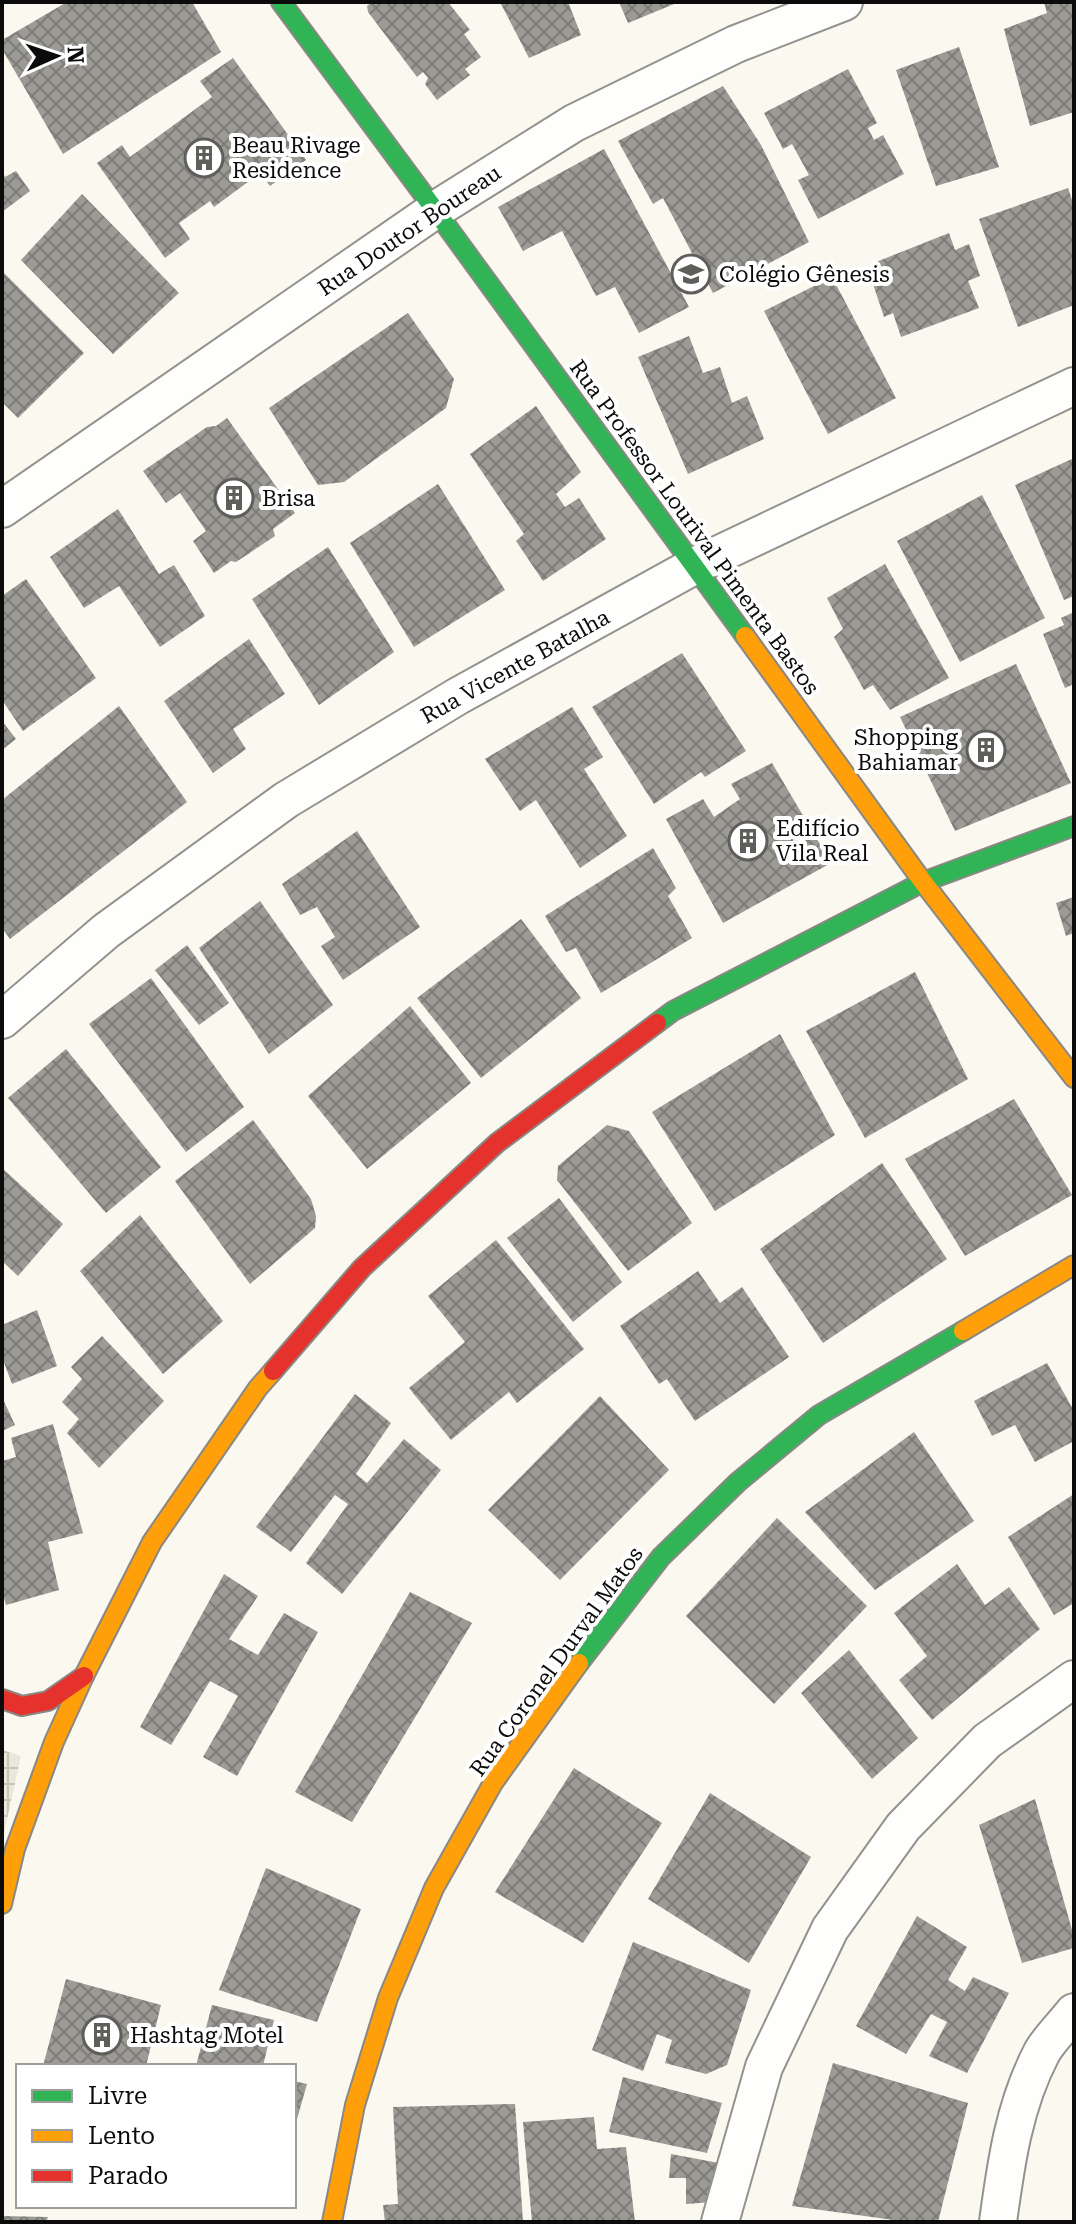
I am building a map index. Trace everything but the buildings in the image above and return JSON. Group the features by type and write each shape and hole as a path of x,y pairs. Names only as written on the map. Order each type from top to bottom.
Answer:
{"street":[{"name":"Rua Professor Lourival Pimenta Bastos","path":"281,2 923,882 1074,1078"},
{"name":"Rua Doutor Boureau","path":"2,509 435,210 574,123 736,44 844,2"},
{"name":"Rua Vicente Batalha","path":"2,1020 106,931 286,800 458,696 694,566 1074,386"},
{"path":"2,1904 15,1849 54,1742 152,1542 258,1388 362,1268 497,1143 673,1011 923,882 1074,826"},
{"name":"Rua Coronel Durval Matos","path":"332,2222 355,2105 388,1998 434,1888 493,1783 569,1675 661,1557 738,1482 819,1415 1074,1265"},
{"path":"2,1699 22,1706 48,1701 84,1676"},
{"path":"720,2222 764,2067 830,1929 903,1827 987,1741 1074,1679"},
{"path":"998,2222 1018,2106 1043,2049 1074,2012"}],"shaded area":[{"path":"2,1750 21,1756 2,1842"}],"traffic: fast":[{"path":"281,2 745,636"},
{"path":"657,1023 673,1011 923,882 1074,826"},
{"path":"579,1663 661,1557 738,1482 819,1415 963,1331"}],"traffic: slow":[{"path":"745,636 923,882 1074,1078"},
{"path":"963,1331 1074,1265"},
{"path":"2,1904 15,1849 54,1742 152,1542 258,1388 273,1371"},
{"path":"332,2222 355,2105 388,1998 434,1888 493,1783 579,1663"}],"traffic: jam":[{"path":"273,1371 362,1268 497,1143 657,1023"},
{"path":"2,1699 22,1706 48,1701 84,1676"}],"place":[{"name":"Beau Rivage Residence","path":"204,158"},
{"name":"Colégio Gênesis","path":"691,274"},
{"name":"Brisa","path":"234,498"},
{"name":"Shopping Bahiamar","path":"986,750"},
{"name":"Edifício Vila Real","path":"748,841"},
{"name":"Hashtag Motel","path":"102,2035"}]}
